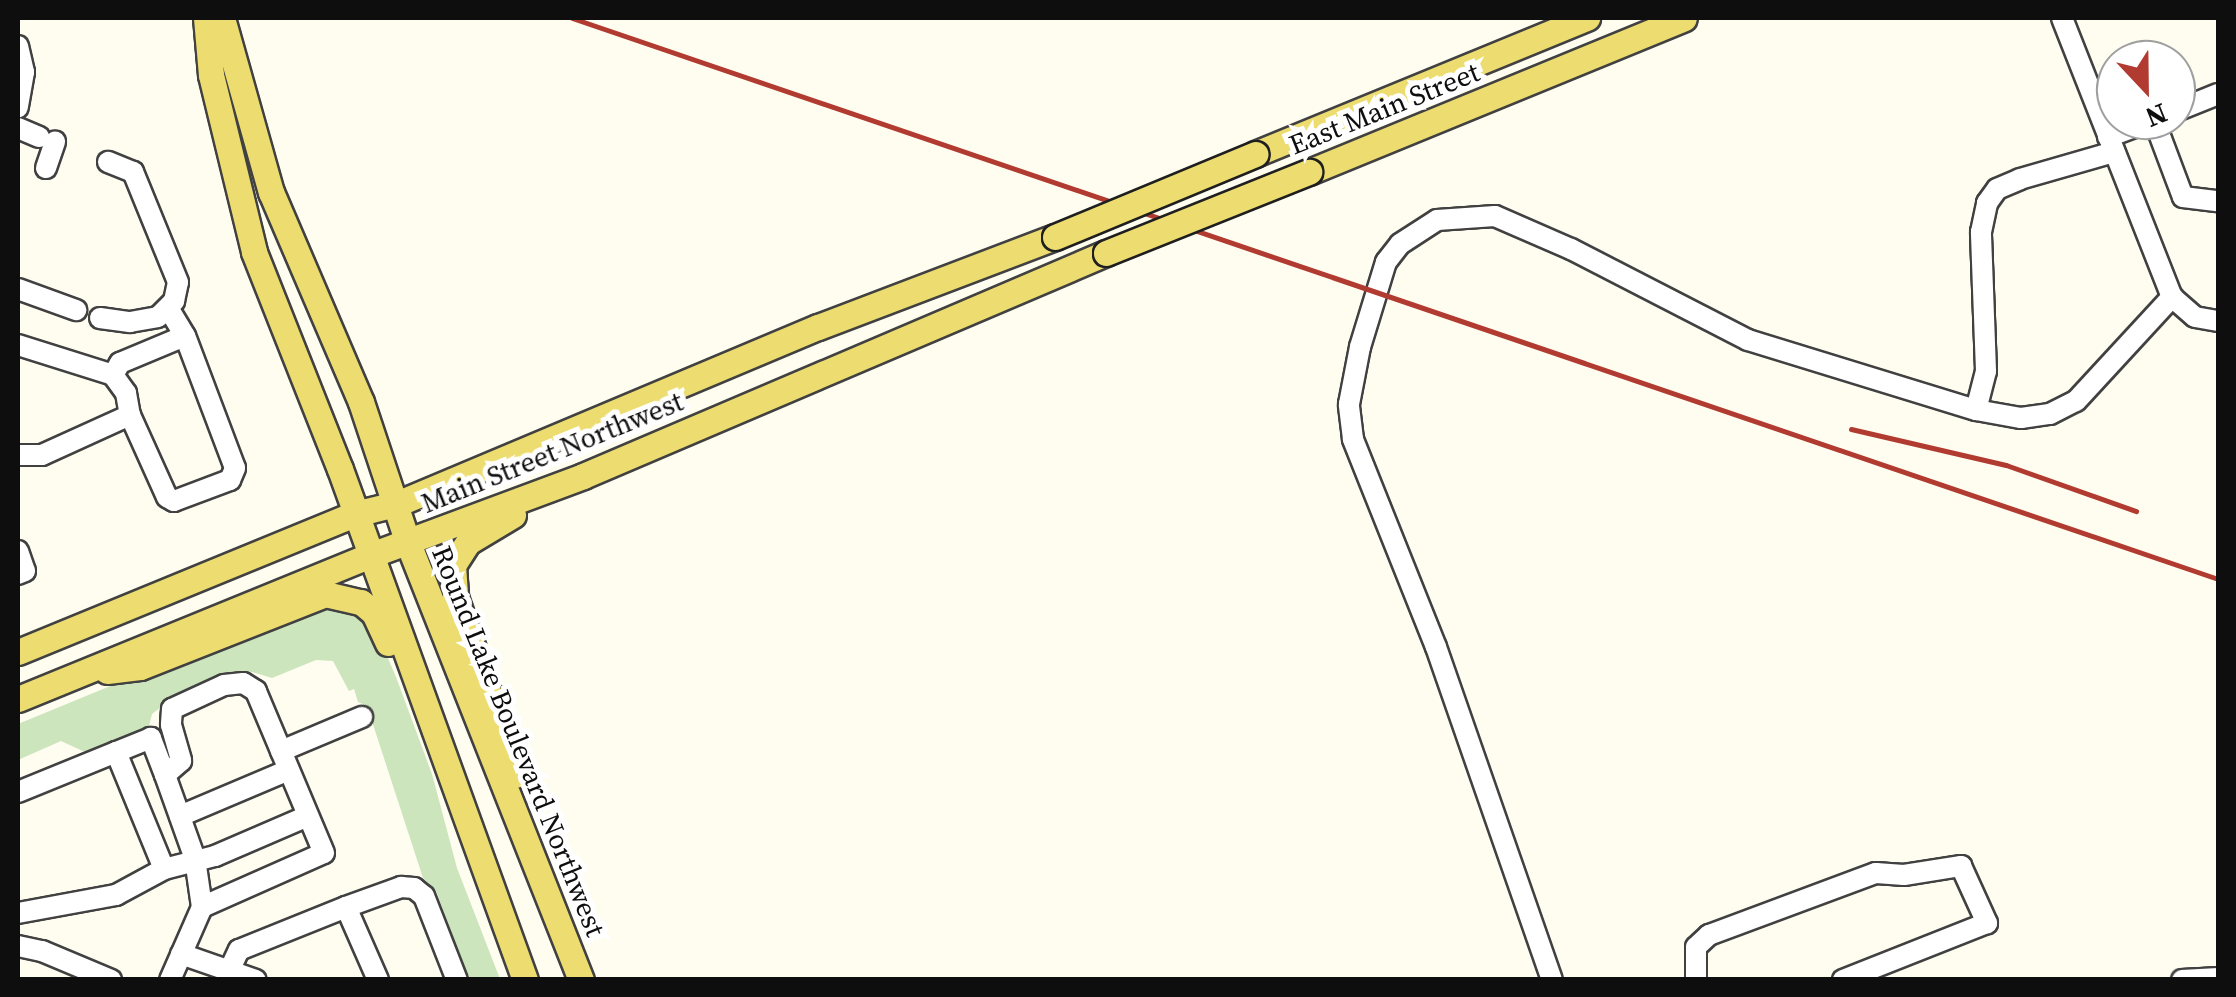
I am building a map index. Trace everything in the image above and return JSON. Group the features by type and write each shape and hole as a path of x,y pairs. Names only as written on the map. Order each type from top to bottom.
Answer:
{"main road":[{"path":"206,18 211,75 248,231 525,980"},
{"name":"Round Lake Boulevard Northwest","path":"222,18 265,176 362,402 399,504 408,543 581,980"},
{"name":"East Main Street","path":"1055,237 1588,18"},
{"name":"East Main Street","path":"1106,253 1684,18"},
{"name":"Main Street Northwest","path":"18,652 355,514 399,504 818,327 1055,237"},
{"name":"Main Street Northwest","path":"18,699 371,555 538,492 1106,253"},
{"path":"524,833 520,784 455,596 453,565 468,542 523,509 538,492"},
{"path":"88,668 114,672 140,667 325,594 340,594 361,602 374,613 411,695 430,719"}],"street":[{"path":"2062,18 2172,297 2195,317 2218,321"},
{"path":"18,46 24,72 18,108"},
{"path":"18,128 47,139 46,168"},
{"path":"1976,410 1986,371 1981,232 1987,203 1997,189 2120,140"},
{"path":"2162,140 2183,197 2218,202"},
{"path":"100,318 142,321 169,309 177,291 176,270 133,172 108,162"},
{"path":"1552,980 1436,647 1354,439 1350,404 1360,347 1386,262 1400,244 1436,220 1494,216 1556,242 1748,340 1976,410 2020,418 2050,414 2076,401 2172,297"},
{"path":"18,289 76,310"},
{"path":"18,346 113,375 126,393 130,416 167,498 174,501 230,480 235,468 185,336 169,309"},
{"path":"113,375 120,363 185,336"},
{"path":"18,455 42,454 130,416"},
{"path":"18,550 25,571 18,574"},
{"path":"166,775 181,761 171,725 172,709 224,686 243,684 256,691 324,853 202,907"},
{"path":"180,816 362,717"},
{"path":"18,792 150,738 196,860 202,907 170,980"},
{"path":"116,752 164,869"},
{"path":"18,913 116,895 164,869 215,856 308,816"},
{"path":"1696,980 1696,947 1709,935 1876,873 1904,875 1960,866 1987,923 1843,980"},
{"path":"230,969 238,950 400,887 414,888 424,896 457,980"},
{"path":"346,908 378,980"},
{"path":"18,946 42,951 112,980"},
{"path":"181,954 256,980"},
{"path":"2182,980 2218,978"}],"green space":[{"path":"349,607 376,630 396,677 432,774 457,868 500,979 469,979 436,891 423,878 367,706 358,702 354,689 349,691 333,661 316,660 272,678 252,672 161,707 152,714 149,726 85,752 61,741 18,760 18,724 256,626 320,608"}],"railway":[{"path":"572,18 2218,579"},
{"path":"1851,429 2006,465 2136,511"}]}
